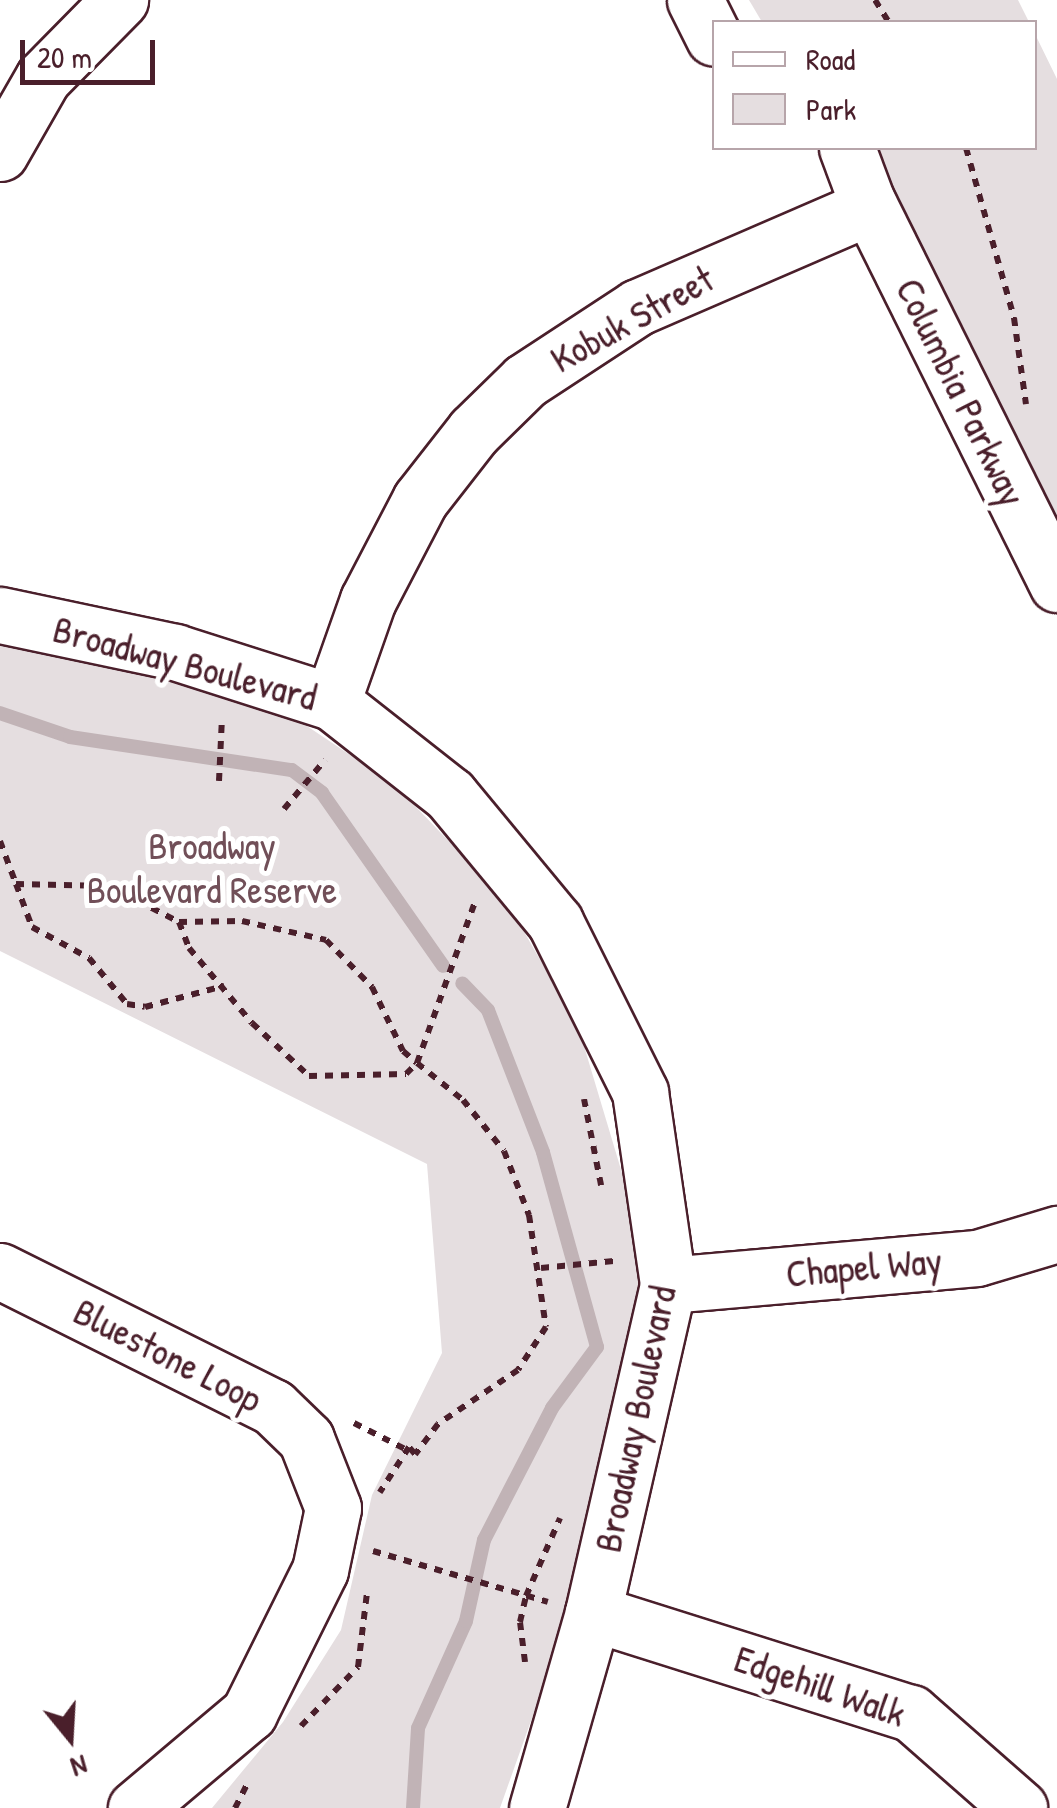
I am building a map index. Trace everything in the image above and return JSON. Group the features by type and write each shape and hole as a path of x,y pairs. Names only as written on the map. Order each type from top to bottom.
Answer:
{"street":[{"path":"0,152 43,78 120,0"},
{"path":"695,0 712,34"},
{"name":"Columbia Parkway","path":"817,150 868,203"},
{"name":"Columbia Parkway","path":"847,150 868,203 1057,584"},
{"name":"Kobuk Street","path":"325,727 368,600 420,500 474,431 525,381 638,307 868,203"},
{"name":"Broadway Boulevard","path":"0,615 175,652 450,795 555,922 640,1092 668,1285 593,1614 537,1808"},
{"name":"Chapel Way","path":"668,1285 976,1258 1057,1234"},
{"name":"Bluestone Loop","path":"0,1271 273,1407 306,1440 333,1508 320,1570 250,1712 136,1808"},
{"name":"Edgehill Walk","path":"593,1614 911,1713 1019,1808"}],"path":[{"path":"967,150 1014,318 1028,423"},
{"path":"219,781 223,706 238,712"},
{"path":"284,809 326,758 325,727"},
{"path":"326,758 342,770"},
{"path":"0,841 32,927 89,958 127,1004 145,1007 224,986"},
{"path":"16,884 109,886 178,922 242,921 326,940 372,987 402,1051 464,1100 504,1151 518,1178 545,1267 546,1326 536,1351 497,1386 438,1424 415,1454 409,1447 379,1496"},
{"path":"178,922 189,948 252,1023 308,1076 406,1074 416,1063 477,896 486,909"},
{"path":"581,1089 592,1165 604,1191"},
{"path":"545,1267 614,1261"},
{"path":"529,1678 523,1609 564,1510"},
{"path":"366,1567 366,1548 518,1594"},
{"path":"287,1738 358,1667 366,1586"},
{"path":"236,1808 252,1774"}],"green space":[{"path":"749,0 1018,0 1028,20 761,20"},
{"path":"1037,38 1057,79 1057,533 867,150 1037,150"},
{"name":"Broadway Boulevard Reserve","path":"0,644 167,675 289,714 395,785 507,902 578,1026 628,1193 649,1318 559,1642 500,1808 212,1808 283,1722 341,1630 372,1495 442,1353 427,1164 0,951"}],"waterway":[{"path":"0,713 70,737 292,770 322,793 443,966"},
{"path":"413,1808 418,1728 466,1621 484,1540 552,1408 597,1347 543,1152 488,1010 462,983"}]}
